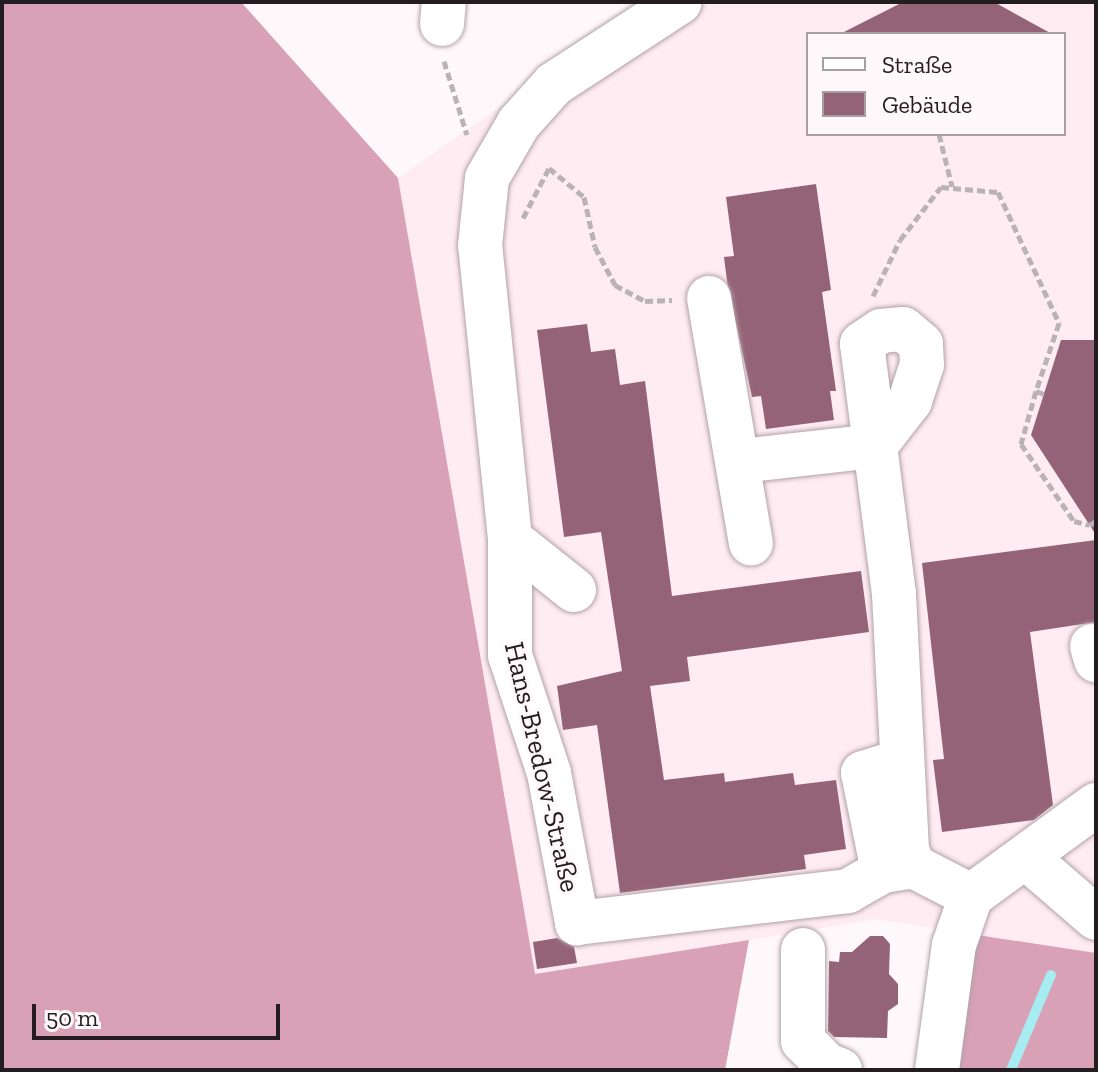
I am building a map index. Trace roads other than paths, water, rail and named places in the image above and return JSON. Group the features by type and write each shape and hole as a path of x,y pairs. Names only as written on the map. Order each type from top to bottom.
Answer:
{"street":[{"name":"Hans-Bredow-Straße","path":"680,2 554,84 519,123 487,178 498,237 510,539 510,655 549,773 577,923 848,891 898,868"},
{"path":"709,298 741,461 751,543"},
{"path":"741,461 875,446 894,594 900,762 898,868 971,896"},
{"path":"510,539 574,590"},
{"path":"937,1070 954,945 971,896 1028,859 1096,805"},
{"path":"1028,859 1096,918"},
{"path":"803,950 803,1041 827,1065 840,1070"}],"waterway":[{"path":"1011,1070 1051,975"}]}
